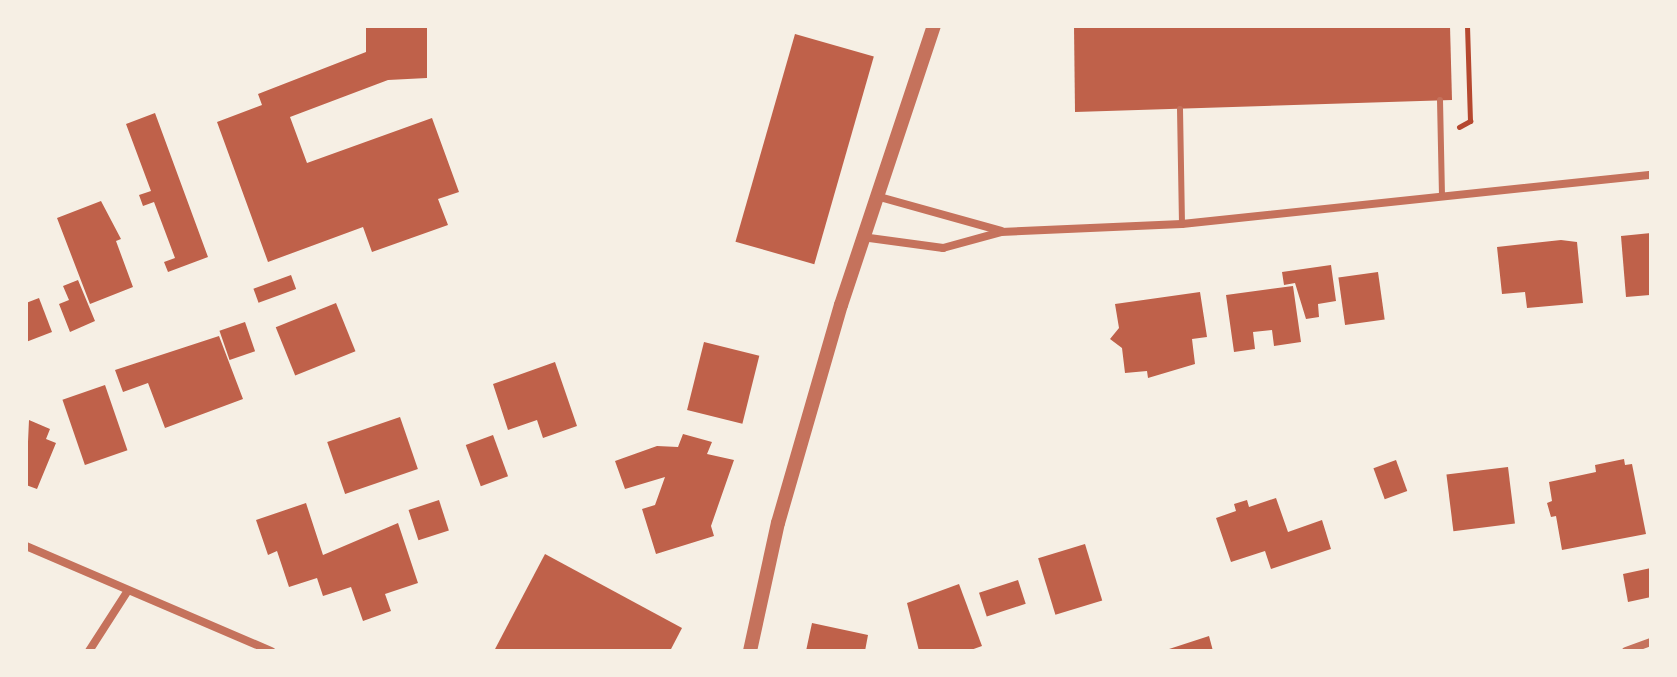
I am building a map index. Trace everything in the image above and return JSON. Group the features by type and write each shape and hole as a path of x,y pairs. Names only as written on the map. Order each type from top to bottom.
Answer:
{"street":[{"path":"750,651 778,523 862,237 934,26"},
{"path":"862,237 943,248 1001,232 1182,224 1651,175"},
{"path":"876,196 1001,232"},
{"path":"26,546 127,592 271,651"},
{"path":"89,651 127,592"},
{"path":"1626,651 1651,642"}],"lane":[{"path":"1440,100 1442,195"},
{"path":"1180,109 1182,224"}],"path":[{"path":"1442,138 1470,121 1467,26"}],"building":[{"path":"366,26 427,26 427,78 388,80 290,117 307,163 432,118 459,192 438,199 448,225 372,252 363,227 268,262 217,122 262,105 258,94 366,52"},
{"path":"1074,26 1450,26 1452,100 1075,112"},
{"path":"795,34 874,57 814,264 735,242"},
{"path":"155,113 208,257 168,272 164,262 175,258 154,202 143,206 139,195 151,191 126,124"},
{"path":"101,201 121,239 116,241 133,287 90,304 57,218"},
{"path":"1651,233 1650,295 1626,297 1621,236"},
{"path":"1561,240 1577,242 1583,303 1527,308 1525,292 1502,294 1497,247"},
{"path":"1331,265 1336,301 1318,304 1319,317 1306,319 1295,283 1284,285 1282,272"},
{"path":"1378,272 1385,320 1345,325 1338,278"},
{"path":"291,275 296,289 259,303 253,289"},
{"path":"78,280 95,321 70,332 59,304 69,300 63,286"},
{"path":"1293,286 1301,342 1274,346 1272,330 1253,332 1255,349 1234,352 1226,295"},
{"path":"1200,292 1207,337 1192,339 1195,364 1148,378 1147,371 1125,373 1122,348 1110,339 1119,328 1115,304"},
{"path":"39,298 52,332 26,342 26,303"},
{"path":"336,303 355,351 295,376 276,327"},
{"path":"245,322 255,351 230,360 219,331"},
{"path":"219,336 243,399 165,428 148,383 123,392 115,370"},
{"path":"704,342 759,356 742,424 687,410"},
{"path":"555,362 577,426 543,438 537,420 508,430 493,384"},
{"path":"105,385 127,450 85,465 62,400"},
{"path":"400,417 418,469 345,494 327,442"},
{"path":"29,420 50,429 46,439 56,443 37,489 26,485"},
{"path":"683,434 712,442 707,454 734,460 711,526 714,536 656,554 642,509 655,505 665,477 625,489 615,461 657,446 678,447"},
{"path":"493,435 508,476 481,486 466,445"},
{"path":"1624,459 1625,465 1632,464 1646,534 1562,550 1556,516 1551,517 1547,503 1552,501 1549,482 1596,472 1595,465"},
{"path":"1396,460 1407,491 1385,499 1373,468"},
{"path":"1508,467 1515,524 1453,531 1446,475"},
{"path":"1276,498 1288,532 1322,520 1331,549 1271,569 1265,551 1231,562 1216,518 1236,511 1234,504 1247,500 1249,507"},
{"path":"439,500 449,530 418,540 409,510"},
{"path":"306,503 323,555 398,523 418,583 385,594 391,611 363,621 351,587 323,596 317,578 289,587 277,551 268,555 256,520"},
{"path":"1085,544 1102,600 1055,615 1038,558"},
{"path":"545,554 682,628 670,651 494,651"},
{"path":"1651,568 1651,597 1628,602 1623,574"},
{"path":"1018,580 1026,604 987,616 979,593"},
{"path":"959,584 982,646 968,651 919,651 907,603"},
{"path":"812,623 868,635 865,651 806,651"},
{"path":"1209,636 1213,651 1166,651 1166,650"}]}
